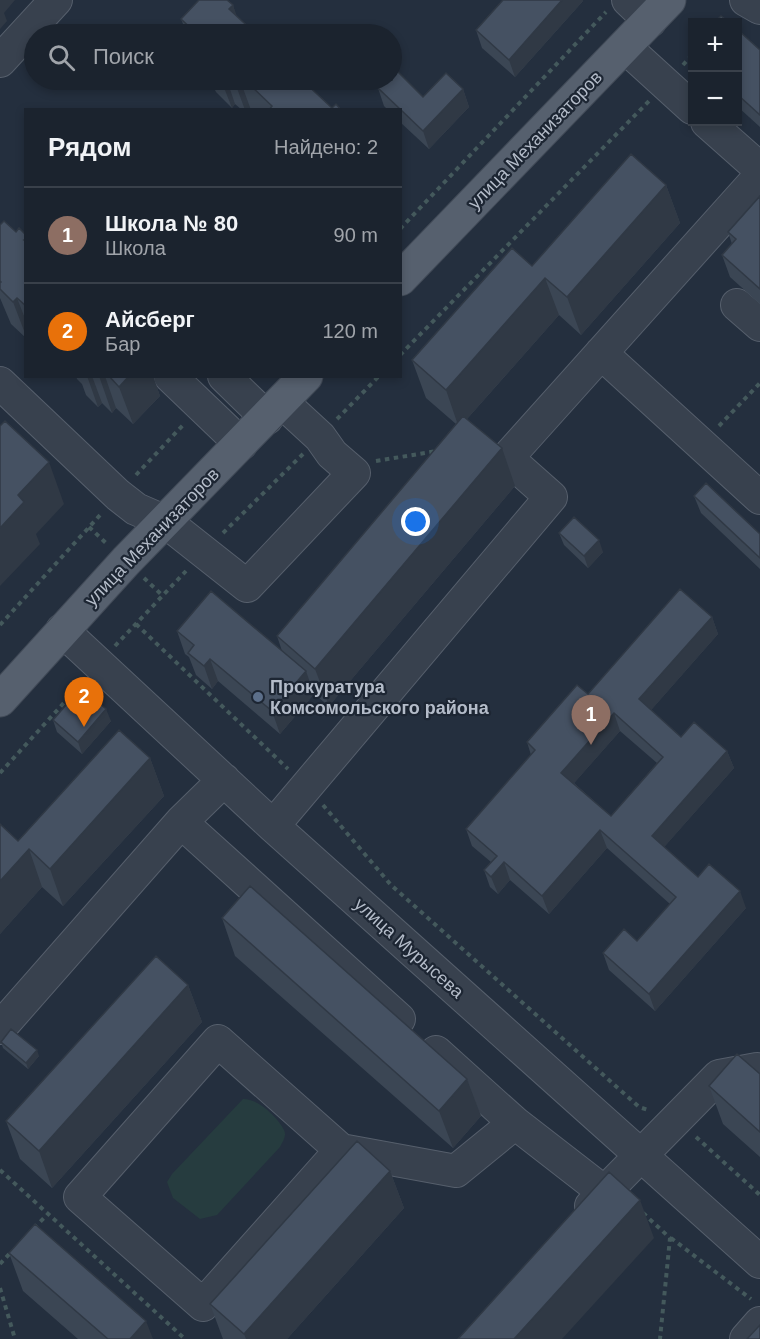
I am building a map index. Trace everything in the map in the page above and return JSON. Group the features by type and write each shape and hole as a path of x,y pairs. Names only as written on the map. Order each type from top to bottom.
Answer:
{"main road":[{"name":"улица Механизаторов","path":"402,277 625,47 640,6"},
{"name":"улица Механизаторов","path":"0,700 62,630 304,378"}],"street":[{"path":"34,24 56,0"},
{"path":"746,0 760,8"},
{"path":"0,61 24,35"},
{"path":"625,47 688,104"},
{"path":"712,126 760,169"},
{"path":"273,826 551,497 507,458 760,176"},
{"path":"601,353 760,498"},
{"path":"172,378 242,444"},
{"path":"0,383 118,495 136,509 166,522 247,586 354,473 332,454 320,436 274,410 236,380"},
{"name":"улица Мурысева","path":"62,630 273,826 760,1262"},
{"path":"0,1028 181,822 224,780"},
{"path":"181,822 515,1123 607,1188"},
{"path":"341,1150 203,1305 80,1197 218,1041 341,1150 456,1171 515,1123"},
{"path":"572,1226 639,1155 675,1122 719,1076 757,1069 760,1071"},
{"path":"746,1339 760,1323"}],"path":[{"path":"402,227 640,6"},
{"path":"402,352 688,60"},
{"path":"702,445 760,383"},
{"path":"345,466 442,450"},
{"path":"136,624 306,786 400,893 639,1107 659,1113 689,1130 760,1195"},
{"path":"0,1170 185,1339"},
{"path":"607,1188 760,1306"},
{"path":"32,1230 48,1214"},
{"path":"660,1339 670,1238"},
{"path":"0,1264 16,1247"},
{"path":"0,1288 15,1339"}],"green space":[{"path":"243,1099 261,1105 272,1114 284,1130 284,1139 280,1147 217,1215 200,1219 173,1198 167,1182"}],"building":[{"path":"199,0 227,0 233,5 229,9 245,24 186,24 181,19"},
{"path":"503,0 562,0 509,60 476,30"},
{"path":"742,34 760,50 760,115 742,99"},
{"path":"446,73 463,89 423,131 402,111 402,108 399,108 380,90 402,90 402,76 423,97"},
{"path":"255,90 313,90 332,108 270,108 272,106"},
{"path":"631,154 666,185 567,297 545,278 446,390 412,360 512,248 532,266"},
{"path":"760,196 760,289 722,255 736,239 728,232"},
{"path":"4,221 16,232 19,228 24,233 24,304 17,298 13,302 0,289 0,225"},
{"path":"111,378 127,378 119,387"},
{"path":"463,416 502,448 315,669 277,636"},
{"path":"5,421 49,462 18,495 24,502 0,528 0,426"},
{"path":"706,483 760,534 760,558 694,496"},
{"path":"574,517 599,540 584,556 559,533"},
{"path":"680,589 712,617 639,699 681,737 694,722 727,751 652,836 698,877 709,864 740,891 649,994 603,953 624,929 637,941 676,897 600,830 542,896 504,862 491,877 484,870 497,856 466,829 535,750 527,742 577,685 588,694","holes":["614,713 663,757 611,816 561,773"]},
{"path":"211,591 306,671 272,711 210,659 204,666 188,653 194,645 177,631"},
{"path":"85,690 106,709 78,742 53,720 73,697 76,699"},
{"path":"119,730 150,758 50,869 29,849 0,881 0,824 18,841"},
{"path":"250,886 467,1079 439,1111 222,918"},
{"path":"156,956 188,985 39,1151 6,1121"},
{"path":"11,1029 37,1050 26,1063 1,1042"},
{"path":"737,1054 760,1074 760,1132 709,1086"},
{"path":"357,1141 390,1171 244,1334 210,1304"},
{"path":"609,1172 640,1200 514,1339 458,1339"},
{"path":"35,1224 146,1321 130,1339 108,1339 9,1253"},
{"path":"760,1325 760,1339 747,1339"}],"place":[{"name":"Прокуратура Комсомольского района","path":"258,697"},
{"name":"Айсберг","path":"84,727"},
{"name":"Школа № 80","path":"591,745"}]}
